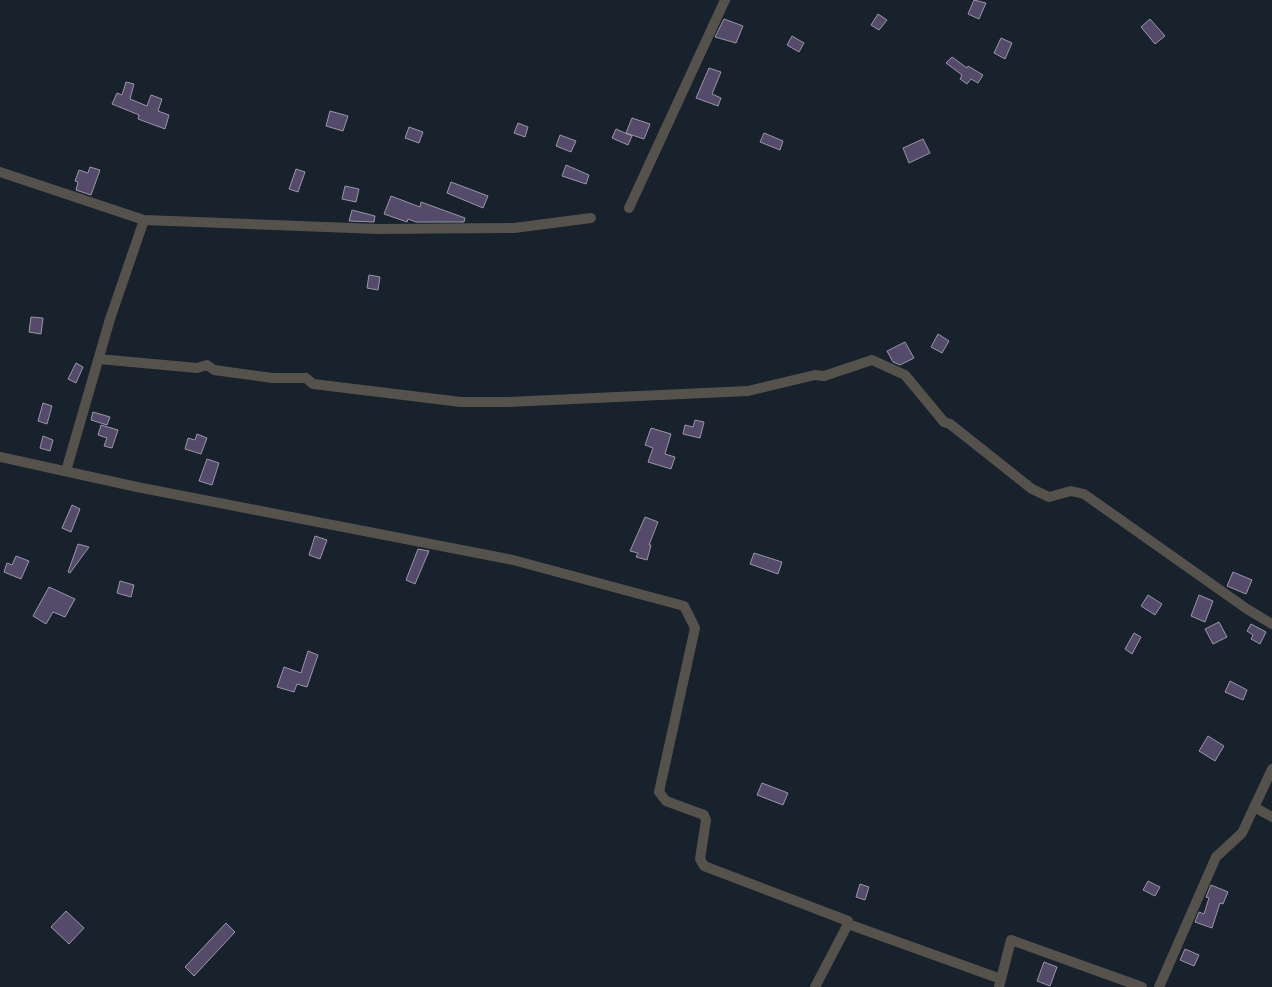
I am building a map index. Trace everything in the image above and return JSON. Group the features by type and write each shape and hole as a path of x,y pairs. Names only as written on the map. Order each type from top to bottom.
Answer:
{"street":[{"path":"629,208 725,0"},
{"path":"0,172 144,220 378,229 514,228 590,218"},
{"path":"66,471 110,319 144,220"},
{"path":"99,359 197,368 207,366 214,370 273,378 306,378 313,384 462,402 575,400 748,391 815,375 824,376 872,360 905,375 944,422 950,424 1032,489 1050,497 1071,491 1084,494 1248,610 1272,624"},
{"path":"0,457 137,487 513,560 684,606 695,628 659,792 661,797 704,815 706,820 700,859 704,866 845,919 848,924 1000,983 1011,940 1142,987"},
{"path":"1159,987 1216,857 1242,833 1272,769"},
{"path":"1254,807 1272,817"},
{"path":"815,987 848,924"}],"building":[{"path":"974,0 986,3 979,19 968,14"},
{"path":"878,14 887,20 879,30 871,25"},
{"path":"724,19 743,26 736,43 715,37"},
{"path":"1150,19 1165,36 1155,44 1141,27"},
{"path":"792,36 804,43 799,52 787,45"},
{"path":"1001,38 1012,43 1005,59 994,53"},
{"path":"952,57 967,68 968,66 983,75 978,83 971,79 967,84 960,79 962,75 946,63"},
{"path":"709,68 721,72 712,94 721,98 718,106 696,98"},
{"path":"126,82 134,84 130,99 147,106 151,95 162,99 158,111 169,115 165,129 138,119 139,115 112,104 117,93 122,95"},
{"path":"330,111 348,116 343,131 326,126"},
{"path":"632,118 650,124 644,139 626,133"},
{"path":"518,123 528,127 525,137 514,133"},
{"path":"409,127 423,132 419,143 405,138"},
{"path":"616,129 632,136 628,145 612,138"},
{"path":"764,133 783,141 780,150 760,142"},
{"path":"560,135 576,141 571,152 556,146"},
{"path":"923,139 930,153 909,163 903,148"},
{"path":"566,165 589,175 586,184 562,176"},
{"path":"90,167 100,170 91,195 76,190 78,182 75,181 79,170 88,173"},
{"path":"296,169 305,172 298,192 289,189"},
{"path":"451,182 488,196 483,208 447,193"},
{"path":"345,186 359,189 356,202 342,199"},
{"path":"391,196 420,207 421,202 465,218 464,222 416,222 408,219 407,222 384,214"},
{"path":"352,210 375,216 374,222 349,221"},
{"path":"369,275 380,277 378,290 367,288"},
{"path":"31,317 43,318 41,334 29,332"},
{"path":"938,334 949,341 942,353 931,347"},
{"path":"905,342 914,358 900,365 893,362 887,351"},
{"path":"76,363 83,367 76,383 68,379"},
{"path":"43,403 52,406 47,424 38,421"},
{"path":"93,412 110,417 107,425 91,420"},
{"path":"695,420 704,422 700,438 683,434 685,425 693,427"},
{"path":"101,425 118,430 112,448 104,446 107,438 98,435"},
{"path":"651,428 671,434 665,454 675,457 671,469 648,462 653,448 645,445"},
{"path":"197,434 207,438 201,454 185,449 188,438 195,440"},
{"path":"43,436 53,440 50,451 40,448"},
{"path":"207,459 219,463 212,485 199,481"},
{"path":"72,505 80,509 71,532 62,528"},
{"path":"645,517 658,522 649,545 651,545 647,560 636,557 638,553 630,551"},
{"path":"315,536 327,540 320,559 309,555"},
{"path":"78,544 89,547 70,573 68,572"},
{"path":"418,549 429,551 415,584 406,580"},
{"path":"754,553 782,562 778,574 750,564"},
{"path":"16,556 29,561 21,579 4,572 7,563 12,565"},
{"path":"1233,572 1252,580 1246,594 1227,586"},
{"path":"120,581 134,585 131,597 117,593"},
{"path":"49,587 75,599 65,617 53,612 46,624 33,616"},
{"path":"1148,595 1162,604 1155,615 1141,606"},
{"path":"1199,595 1213,601 1205,622 1191,616"},
{"path":"1219,622 1227,637 1213,644 1205,629"},
{"path":"1251,624 1266,632 1260,644 1251,639 1253,635 1247,631"},
{"path":"1134,633 1141,637 1132,654 1125,649"},
{"path":"308,651 318,655 307,687 297,684 294,692 277,687 284,667 301,673"},
{"path":"1230,681 1247,690 1243,700 1225,692"},
{"path":"1208,736 1224,746 1215,761 1199,751"},
{"path":"762,783 788,793 783,805 757,795"},
{"path":"1148,881 1160,887 1155,896 1143,890"},
{"path":"860,884 869,887 865,900 856,897"},
{"path":"1211,885 1228,892 1223,904 1220,903 1212,928 1195,922 1199,912 1204,914 1209,898 1206,897"},
{"path":"66,911 84,928 69,944 51,927"},
{"path":"226,923 235,932 194,976 185,967"},
{"path":"1185,949 1199,955 1194,966 1180,960"},
{"path":"1044,962 1057,967 1050,986 1037,981"}]}
